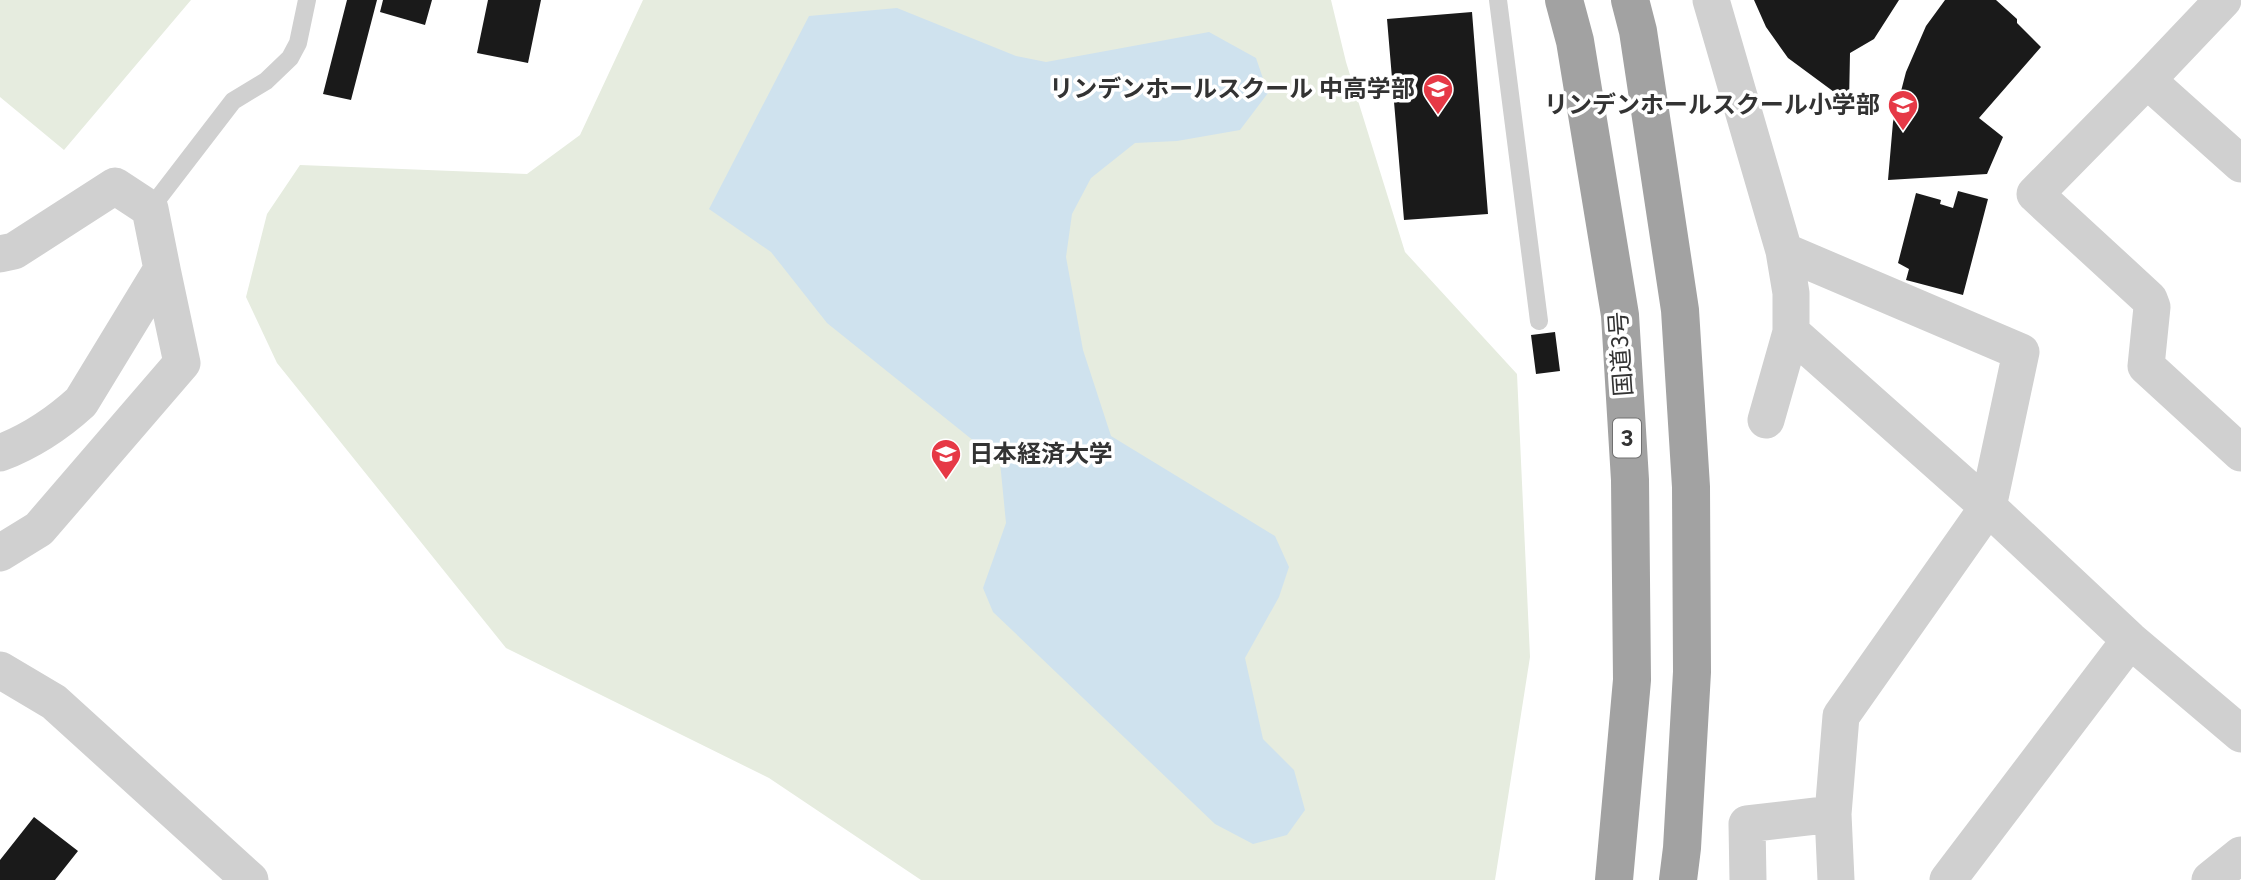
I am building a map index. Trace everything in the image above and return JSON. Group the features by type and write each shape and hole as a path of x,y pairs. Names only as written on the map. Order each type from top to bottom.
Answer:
{"highway":[{"name":"国道3号","path":"1564,0 1575,41 1620,314 1630,480 1632,680 1614,880"},
{"path":"1630,0 1638,30 1680,310 1692,487 1692,672 1678,880"}],"street":[{"path":"1711,0 1784,251 1791,293 1791,332 1766,420"},
{"path":"2223,0 2035,194 2148,299 2152,307 2146,366 2241,453"},
{"path":"2147,80 2241,164"},
{"path":"0,254 14,251 115,186 150,209 182,363 39,529 0,553"},
{"path":"1784,251 2021,352 1988,507 1841,716 1833,814 1836,880"},
{"path":"0,453 19,446 81,402 162,269"},
{"path":"1791,332 1988,507 2130,640 2241,734"},
{"path":"1948,880 2130,640"},
{"path":"0,670 54,702 250,880"},
{"path":"1748,880 1747,824 1833,814"},
{"path":"2210,880 2241,855"}],"lane":[{"path":"150,209 233,101 266,81 290,58 298,43 307,0"},
{"path":"1498,0 1539,321"}],"shaded area":[{"path":"0,0 191,0 64,150 0,97"},
{"name":"日本経済大学","path":"643,0 1331,0 1346,62 1405,252 1517,374 1530,657 1495,880 921,880 769,778 506,648 277,363 246,297 267,214 300,165 527,174 580,135"}],"water":[{"path":"897,8 1016,56 1046,62 1209,32 1256,58 1268,93 1240,130 1177,141 1135,143 1091,178 1072,214 1066,257 1083,350 1111,436 1275,536 1289,567 1279,597 1245,658 1263,739 1294,770 1305,810 1287,835 1253,844 1215,824 993,612 983,588 1006,523 1000,462 827,323 771,252 709,209 809,16"}],"building":[{"path":"347,0 377,0 351,100 323,94"},
{"path":"383,0 432,0 425,25 380,12"},
{"path":"488,0 541,0 528,63 477,53"},
{"path":"1754,0 1899,0 1874,39 1850,53 1849,103 1788,58 1766,27"},
{"path":"1945,0 1996,0 2041,47 1979,118 2003,137 1987,174 1888,180 1893,122 1906,72 1926,26"},
{"name":"リンデンホールスクール 中高学部","path":"1472,12 1488,214 1404,220 1387,19"},
{"path":"1958,191 1988,199 1963,295 1906,280 1909,269 1898,263 1916,193 1941,200 1940,204 1953,208"},
{"path":"1555,332 1560,371 1536,374 1531,335"},
{"path":"34,817 78,851 55,880 0,880 0,860"}],"place":[{"name":"リンデンホールスクール 中高学部","path":"1438,116"},
{"name":"リンデンホールスクール小学部","path":"1903,132"},
{"name":"日本経済大学","path":"946,481"}]}
